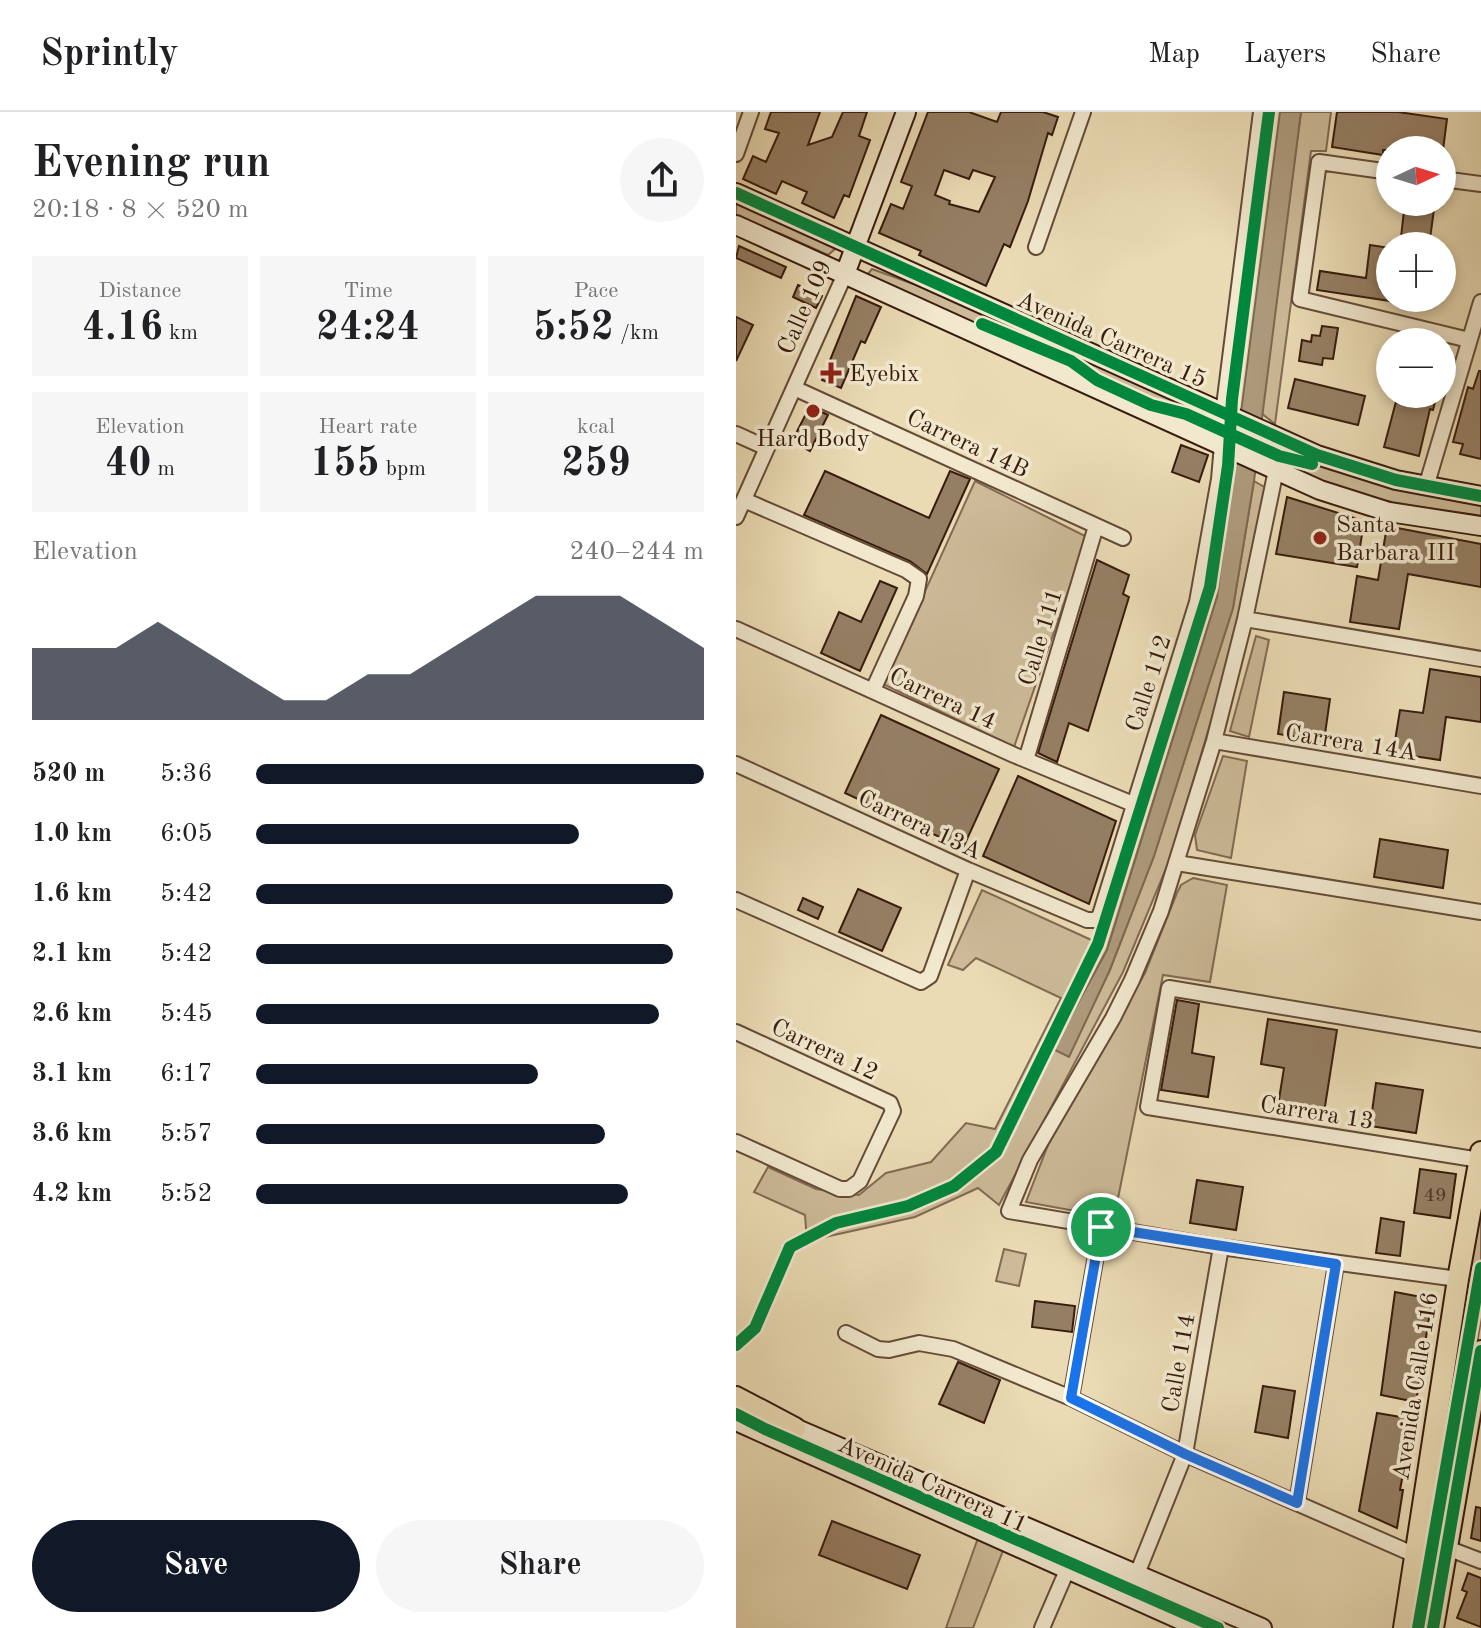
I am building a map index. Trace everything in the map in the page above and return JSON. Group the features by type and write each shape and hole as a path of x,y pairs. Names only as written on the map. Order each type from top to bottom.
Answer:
{"main road":[{"name":"Calle 109","path":"845,274 906,112"},
{"name":"Avenida Carrera 15","path":"736,193 1273,437 1366,472 1426,487 1481,496"},
{"path":"736,225 1272,468 1367,506 1481,526"},
{"path":"1078,380 1059,365 1024,349 1021,340 1030,334 1065,349 1089,353"},
{"name":"Avenida Calle 116","path":"1404,1628 1480,1156"},
{"path":"1433,1628 1447,1548 1474,1438 1481,1351"},
{"path":"736,1397 795,1428"},
{"name":"Avenida Carrera 11","path":"736,1403 1262,1628"},
{"name":"Avenida Carrera 11","path":"736,1421 1199,1628"}],"street":[{"path":"736,154 751,112"},
{"path":"1036,247 1083,112"},
{"path":"1230,417 1261,112"},
{"path":"1376,170 1319,162 1300,299 1469,340"},
{"path":"1456,181 1481,184"},
{"name":"Calle 109","path":"736,517 845,274"},
{"path":"1426,487 1481,302"},
{"name":"Carrera 14B","path":"794,388 1123,538"},
{"path":"736,434 767,448"},
{"name":"Calle 112","path":"1087,920 1096,920 1100,915 1197,602 1219,479 1228,448"},
{"path":"1272,468 1245,619 1214,741 1177,863 1132,980 1030,1160 1009,1211 1221,1247 1458,1279"},
{"path":"744,500 906,570 919,579 916,596 873,690"},
{"name":"Calle 111","path":"1026,760 1096,526"},
{"path":"1245,619 1481,659"},
{"name":"Carrera 14","path":"736,629 1026,760 1133,804"},
{"name":"Carrera 14A","path":"1214,741 1481,786"},
{"name":"Carrera 13A","path":"736,764 968,870 1087,920"},
{"path":"1177,863 1481,912"},
{"path":"736,900 925,982 930,976 968,870"},
{"name":"Carrera 13","path":"1480,1156 1148,1107 1169,988 1481,1040"},
{"name":"Carrera 12","path":"736,1032 887,1101 892,1108 892,1117 856,1186 849,1189 840,1189 736,1142"},
{"path":"1071,1398 1101,1227"},
{"name":"Calle 114","path":"1137,1574 1185,1454 1221,1247"},
{"path":"1297,1503 1336,1264"},
{"path":"846,1333 878,1349 889,1350 919,1343 953,1349 1071,1398 1185,1454 1415,1555"},
{"path":"736,1427 760,1432"},
{"path":"1447,1548 1481,1561"},
{"path":"1042,1628 1068,1568"}],"shaded area":[{"path":"1280,112 1301,112 1254,481 1233,608 1154,856 1109,972 1069,1057 1053,1049 1107,950 1217,597"},
{"path":"1301,112 1331,112 1326,151 1311,151 1275,424 1261,413"},
{"path":"736,200 834,244 835,249 828,255 781,234 736,219"},
{"path":"872,269 941,294 1021,331 1014,341 867,275"},
{"path":"1035,344 1090,362 1239,429 1238,444 1076,371 1035,349"},
{"path":"1258,439 1364,479 1407,490 1481,502 1481,517 1357,496 1257,455"},
{"path":"1228,468 1235,470 1217,597 1107,950 1053,1048 1109,972 1154,856 1233,608 1254,481 1266,488 1244,610 1170,859 1123,972 999,1205 978,1188 915,1217 807,1241 805,1215 754,1192 768,1167 816,1189 859,1195 886,1173 931,1162 966,1123 995,1129 1061,998 976,958 963,970 948,965 982,890 1098,943 1210,592"},
{"path":"975,481 1087,537 1014,747 883,684"},
{"path":"1256,636 1269,640 1249,737 1230,731"},
{"path":"1223,756 1247,761 1231,858 1197,850 1195,835"},
{"path":"1193,878 1227,885 1210,982 1163,975 1114,1218 1026,1202 1048,1145 1145,973 1181,885"},
{"path":"1481,1193 1481,1320 1428,1628 1408,1628"},
{"path":"1004,1249 1026,1254 1019,1286 996,1281"},
{"path":"978,1538 1004,1548 973,1628 946,1628"}],"building":[{"path":"771,112 820,112 808,145 832,137 843,112 867,112 859,136 870,140 849,197 844,195 834,218 802,203 807,192 782,181 776,194 743,179 753,156 766,162 779,133 765,129"},
{"path":"928,112 969,112 997,122 1001,112 1043,112 1058,117 1052,135 1048,133 1028,201 1010,247 1004,244 986,286 919,255 921,251 879,233 891,204 903,209 912,186 901,182","holes":["944,170 969,179 973,170 995,177 979,212 949,204 950,201 935,195"]},
{"path":"1337,112 1398,112 1447,119 1445,136 1376,136 1376,154 1332,147"},
{"path":"1403,216 1433,216 1431,232 1402,232"},
{"path":"1370,245 1376,246 1376,299 1317,290 1320,271 1366,278"},
{"path":"739,246 786,267 781,278 736,258"},
{"path":"798,285 822,296 816,308 793,297"},
{"path":"856,296 881,307 865,343 861,341 841,388 822,380"},
{"path":"736,317 753,325 736,361"},
{"path":"1322,326 1338,328 1333,359 1323,358 1322,365 1299,361 1302,340 1311,342 1312,335 1320,336"},
{"path":"1479,371 1481,459 1460,454 1463,444 1453,442 1468,387 1473,389"},
{"path":"1295,379 1365,396 1358,425 1288,408"},
{"path":"810,406 828,415 810,451 792,441"},
{"path":"1394,408 1434,408 1430,409 1419,456 1384,447"},
{"path":"1181,445 1208,455 1199,482 1172,472"},
{"path":"825,471 929,518 950,471 970,479 927,574 910,561 804,515"},
{"name":"Santa Barbara III","path":"1287,497 1364,521 1357,567 1276,554"},
{"path":"1387,526 1481,544 1481,587 1408,574 1399,629 1350,622 1357,576 1378,580"},
{"path":"1097,560 1129,575 1123,594 1129,597 1088,731 1069,723 1057,762 1038,753"},
{"path":"880,581 897,588 860,671 821,653 839,612 861,622"},
{"path":"1430,669 1481,677 1481,722 1446,717 1440,760 1393,753 1400,710 1423,713"},
{"path":"1284,692 1330,699 1324,741 1278,734"},
{"path":"881,715 999,769 963,848 845,793"},
{"path":"1018,776 1116,821 1089,904 983,856"},
{"path":"1380,839 1448,850 1443,888 1374,877"},
{"path":"858,889 901,908 882,951 839,932"},
{"path":"803,898 823,907 818,919 798,910"},
{"path":"1177,1000 1199,1004 1192,1053 1214,1057 1208,1097 1161,1090"},
{"path":"1268,1019 1337,1030 1323,1119 1277,1112 1284,1068 1261,1064"},
{"path":"1376,1083 1423,1090 1416,1133 1370,1126"},
{"path":"1420,1169 1456,1174 1450,1218 1414,1213"},
{"path":"1197,1180 1243,1187 1236,1230 1190,1223"},
{"path":"1381,1218 1404,1222 1400,1256 1376,1253"},
{"path":"1395,1292 1432,1299 1416,1402 1381,1395"},
{"path":"1035,1301 1075,1306 1072,1332 1032,1327"},
{"path":"958,1362 1000,1380 984,1423 939,1404"},
{"path":"1263,1386 1295,1391 1288,1438 1255,1432"},
{"path":"1377,1413 1413,1419 1400,1490 1403,1490 1397,1528 1359,1511"},
{"path":"1476,1507 1481,1508 1481,1541 1471,1538"},
{"path":"832,1521 920,1555 907,1589 819,1555"},
{"path":"1468,1573 1481,1578 1481,1627 1457,1618 1467,1592 1462,1590"}],"cycle path":[{"path":"736,1345 755,1328 790,1247 836,1223 908,1206 954,1186 996,1152 1098,944 1210,587 1228,466 1232,399 1269,112"},
{"path":"736,193 1317,455 1396,480 1481,496"},
{"path":"982,324 1071,361 1097,380 1151,405 1186,414 1279,456 1312,464"},
{"path":"1418,1628 1481,1268"},
{"path":"1433,1628 1481,1351"},
{"path":"736,1414 1218,1628"}],"place":[{"name":"Eyebix","path":"831,373"},
{"name":"Hard Body","path":"813,411"},
{"name":"Santa Barbara III","path":"1320,538"}],"route":[{"path":"1101,1227 1336,1264 1297,1503 1185,1454 1071,1398 1101,1227"}]}
